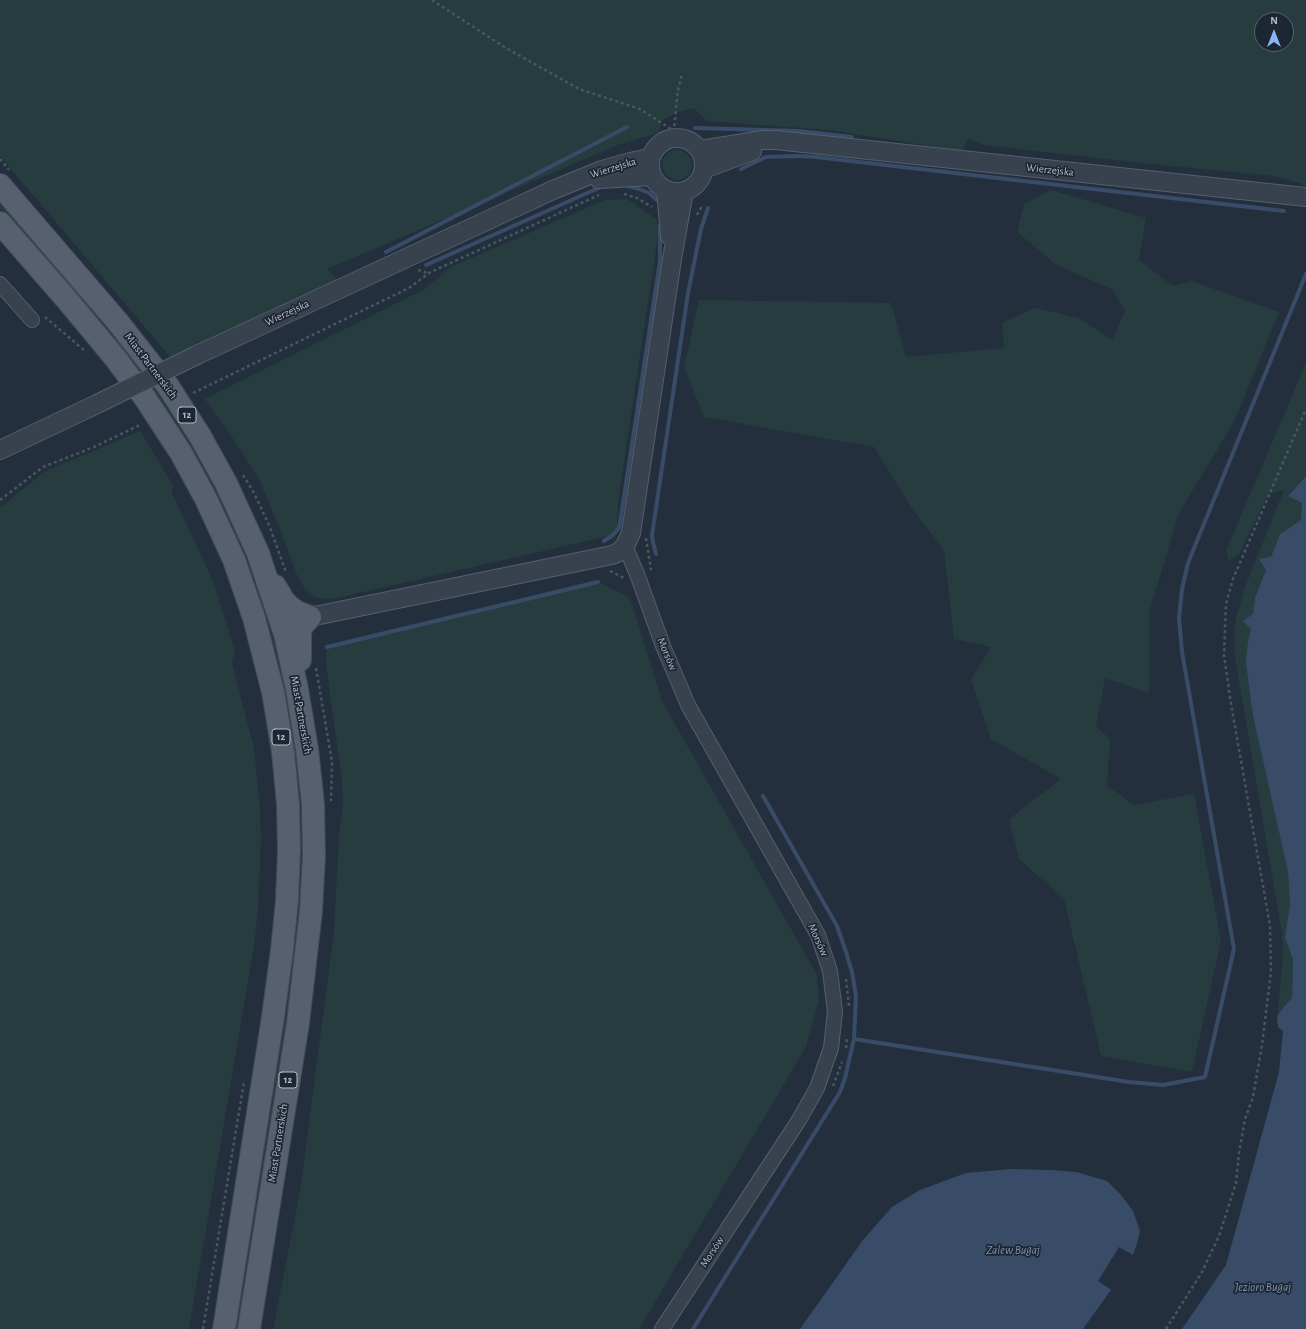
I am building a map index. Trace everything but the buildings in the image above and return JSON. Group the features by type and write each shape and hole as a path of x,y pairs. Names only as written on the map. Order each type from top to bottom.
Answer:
{"main road":[{"name":"Miast Partnerskich","path":"0,185 117,321 168,386 200,436 226,483 266,574 285,634 297,689 308,749 313,810 314,856 311,911 298,1023 249,1329"},
{"name":"Miast Partnerskich","path":"0,223 116,359 146,398 181,453 206,499 234,560 254,618 273,692 279,724 286,780 289,828 287,900 273,1017 224,1329"},
{"path":"266,574 290,607 297,612 310,617 302,626 300,633 300,673 297,689"}],"street":[{"path":"674,134 688,140 700,150 703,156 704,169 702,176 698,183 684,191 677,192 666,190 656,182 652,176 650,158 659,144 674,134"},
{"name":"Wierzejska","path":"700,150 763,140 776,140 1306,197"},
{"name":"Wierzejska","path":"704,169 744,153 794,143"},
{"name":"Wierzejska","path":"0,450 197,355 577,180 602,170 650,158"},
{"name":"Wierzejska","path":"577,180 652,176"},
{"path":"666,190 672,259"},
{"path":"310,617 612,555 619,552 625,546 629,539 632,526 672,259 684,191"},
{"path":"0,284 32,320"},
{"name":"Morsów","path":"625,546 637,574 663,646 688,705 818,935 830,970 835,1012 832,1048 818,1088 795,1126 662,1329"}],"path":[{"path":"432,0 506,48 579,89 640,109 674,134"},
{"path":"674,134 678,90 682,74"},
{"path":"622,193 637,198 660,211 668,212"},
{"path":"192,394 409,288 429,273 604,194"},
{"path":"697,215 702,206"},
{"path":"32,320 36,322 44,316 86,352"},
{"path":"1166,1329 1202,1272 1218,1236 1236,1183 1239,1153 1245,1119 1253,1097 1262,1045 1271,972 1270,926 1231,704 1224,655 1226,604 1233,579 1306,409"},
{"path":"0,500 43,466 94,447 143,424 138,418"},
{"path":"254,493 269,525 288,576"},
{"path":"203,1329 244,1080"}],"green space":[{"path":"0,0 1306,0 1306,188 1301,183 1273,176 984,145 968,139 962,151 829,130 707,121 694,108 681,111 662,120 659,133 620,144 327,269 338,280 171,358 0,156"},
{"path":"677,150 683,151 691,159 691,171 683,179 677,180 671,179 663,171 662,165 663,159 671,151"},
{"path":"1051,190 1146,218 1139,260 1173,286 1192,281 1279,312 1234,422 1179,513 1149,613 1149,693 1105,678 1096,726 1110,739 1107,785 1133,805 1194,794 1221,941 1192,1072 1101,1056 1064,899 1019,859 1009,819 1061,779 991,739 971,679 991,647 954,639 944,550 911,507 874,447 704,417 684,367 699,300 891,303 906,357 1004,348 1002,323 1035,308 1079,318 1112,340 1125,311 1113,290 1055,264 1017,232 1024,204"},
{"path":"0,196 142,366 202,455 262,587 292,705 306,842 301,932 241,1329 232,1329 297,885 242,561 20,232 0,209"},
{"path":"627,199 656,219 659,230 621,481 617,532 604,537 333,599 316,598 305,589 296,573 281,531 259,479 205,399 425,289 451,267 605,200"},
{"path":"1306,363 1306,476 1288,495 1302,503 1301,520 1280,534 1255,598 1248,641 1253,716 1288,872 1290,904 1285,937 1293,960 1292,998 1277,1017 1283,955 1282,933 1235,657 1235,629 1237,615 1245,587 1284,490 1268,494 1238,556 1229,560 1226,551"},
{"path":"140,431 173,485 172,493 213,581 235,651 232,663 254,748 260,808 261,838 258,910 254,946 189,1329 0,1329 0,508 44,472"},
{"path":"598,582 630,598 662,701 817,975 819,1000 806,1047 639,1329 273,1329 300,1192 334,932 339,836 343,804 342,780 326,664 327,647"}],"water":[{"name":"Jezioro Bugaj","path":"1306,476 1306,1329 1182,1329 1226,1265 1279,1072 1283,1031 1278,1027 1277,1017 1292,998 1293,960 1285,937 1290,904 1288,872 1253,716 1246,663 1248,641 1251,629 1243,621 1253,614 1255,598 1266,570 1259,559 1271,557 1280,534 1301,520 1302,503 1288,496"},
{"name":"Zalew Bugaj","path":"1010,1169 1076,1172 1107,1181 1121,1195 1133,1211 1140,1231 1133,1255 1119,1247 1098,1281 1111,1290 1083,1329 800,1329 863,1240 892,1207 920,1190 966,1173"}],"waterway":[{"path":"386,252 627,127"},
{"path":"695,128 799,131 852,137"},
{"path":"741,169 766,157 816,157 1284,211"},
{"path":"624,185 649,193 657,200"},
{"path":"426,265 603,186"},
{"path":"656,554 652,535 688,293 701,229 708,208"},
{"path":"604,541 613,535 619,528 620,523 660,261 660,225"},
{"path":"693,1329 840,1092 845,1078 854,1039 1129,1082 1163,1085 1205,1077 1234,949 1182,652 1179,618 1182,589 1188,563 1306,274"},
{"path":"327,647 598,582"},
{"path":"763,796 837,926 852,972 856,996 854,1039"}]}
